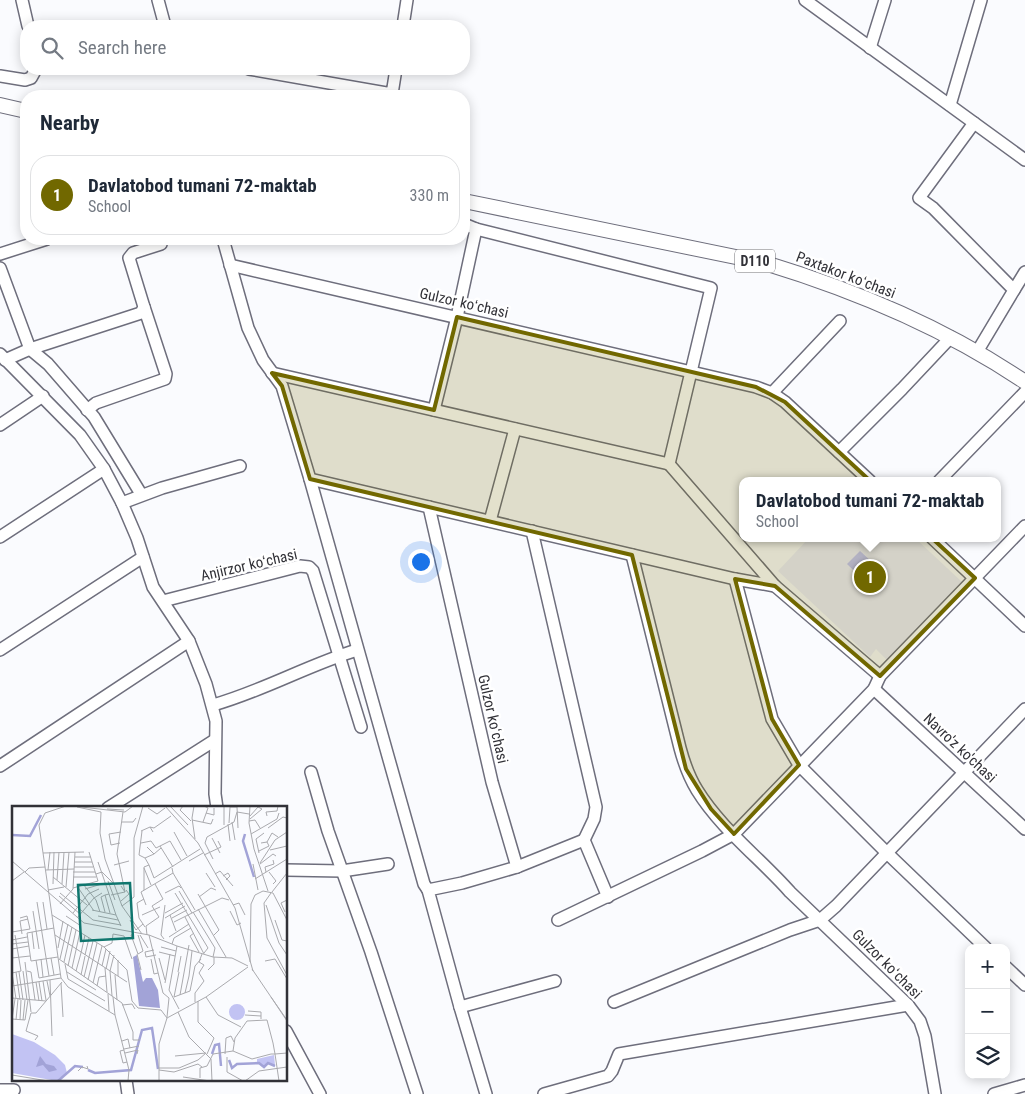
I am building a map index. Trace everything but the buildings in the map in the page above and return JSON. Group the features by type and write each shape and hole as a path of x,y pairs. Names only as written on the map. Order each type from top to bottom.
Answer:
{"main road":[{"path":"0,105 20,110"},
{"name":"Paxtakor koʻchasi","path":"470,202 765,263 811,277 858,294 951,337 1025,382"}],"street":[{"path":"22,0 27,20"},
{"path":"158,0 163,20"},
{"path":"404,20 407,0"},
{"path":"805,0 1025,160"},
{"path":"870,48 885,0"},
{"path":"950,105 981,0"},
{"path":"0,76 25,80 31,78 33,75"},
{"path":"283,75 369,90"},
{"path":"393,90 395,75"},
{"path":"974,123 919,198 933,208 1014,290"},
{"path":"470,226 711,288 669,464"},
{"path":"434,410 476,229"},
{"path":"0,254 28,245"},
{"path":"87,410 96,404 165,378 166,374 129,258 133,253 159,245"},
{"path":"225,245 248,328 262,360 282,386 486,1094"},
{"name":"Gulzor koʻchasi","path":"230,265 756,387 772,393 785,402 866,477"},
{"path":"0,268 30,349 48,364 94,417 141,494"},
{"path":"977,352 1025,272"},
{"path":"144,307 141,313 3,357 80,435 104,469 122,503 153,587 189,642 206,684 216,721 215,794 217,806"},
{"path":"772,393 840,321"},
{"path":"839,452 951,337"},
{"path":"272,373 669,464 775,586 880,676"},
{"path":"943,477 1025,392"},
{"path":"0,425 43,396"},
{"path":"490,520 515,429"},
{"path":"122,503 141,494 240,466"},
{"path":"0,537 104,469"},
{"path":"310,479 735,579 775,586"},
{"name":"Gulzor koʻchasi","path":"429,507 492,782 517,867"},
{"path":"558,920 734,834 874,689 880,676 975,578 1021,539 1025,526"},
{"path":"428,890 462,883 517,867 584,840 594,819 596,807 532,531"},
{"path":"936,542 1025,626"},
{"name":"Gulzor koʻchasi","path":"632,555 686,769 697,790 711,809 797,899 908,1005 920,1021 925,1036 935,1094"},
{"path":"0,650 143,557"},
{"name":"Anjirzor koʻchasi","path":"163,601 300,566 309,567 313,571 361,727"},
{"path":"735,579 772,719 799,765 982,944"},
{"path":"0,766 189,642"},
{"path":"212,705 238,698 339,655 357,650"},
{"name":"Navro'z ko'chasi","path":"874,689 1025,830"},
{"path":"614,1002 790,930 820,920 888,854 1025,709"},
{"path":"111,806 215,740"},
{"path":"312,772 342,871 371,952 416,1094"},
{"path":"584,840 608,897"},
{"path":"288,870 342,871 388,864"},
{"path":"1010,971 1025,985"},
{"path":"460,1007 555,981"},
{"path":"544,1094 608,1076 612,1071 618,1054 908,1005"},
{"path":"288,1034 320,1094"},
{"path":"994,1094 1025,1085"},
{"path":"0,1090 14,1090"}],"highlighted area":[{"path":"457,317 756,387 785,402 975,578 880,676 775,586 735,579 772,719 799,765 734,834 711,809 686,769 632,555 310,479 282,386 272,373 434,410"}],"shaded area":[{"path":"805,542 919,542 962,582 890,663 876,649 870,657 778,571"},
{"path":"860,551 885,574 872,588 847,564"}],"place":[{"name":"Davlatobod tumani 72-maktab","path":"870,577"}]}
